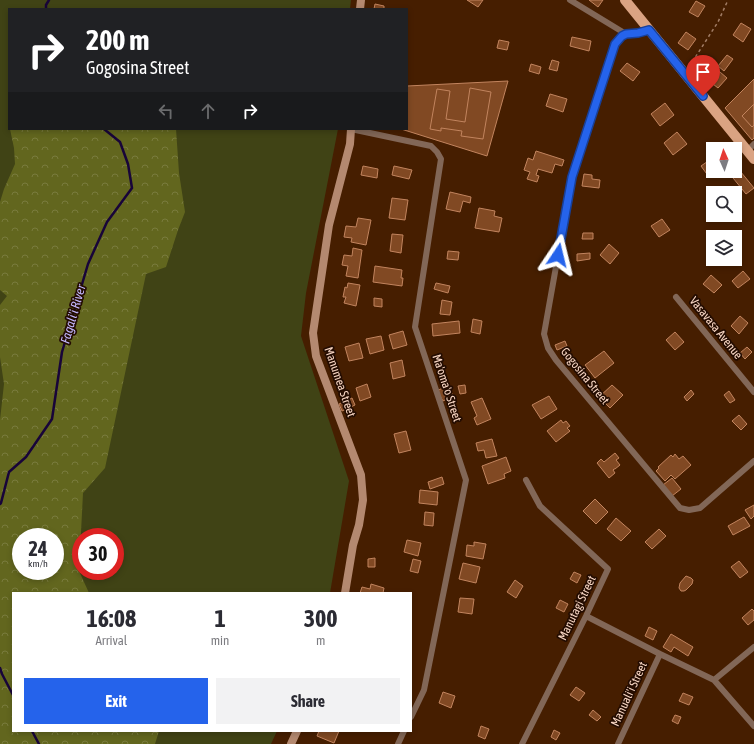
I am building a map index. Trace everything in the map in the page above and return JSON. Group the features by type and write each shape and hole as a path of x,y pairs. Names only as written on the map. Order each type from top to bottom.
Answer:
{"main road":[{"path":"625,0 685,74 751,147 754,159"},
{"name":"Manumea Street","path":"345,592 353,545 364,500 361,475 316,356 313,332 330,225 350,144 351,130"},
{"path":"291,744 297,732"}],"street":[{"path":"570,0 626,34 649,30"},
{"name":"Gogosina Street","path":"626,34 622,36 615,44 572,177 544,334 548,348 556,360 680,508 689,510 700,508 754,461"},
{"name":"Ma'oma'o Street","path":"356,130 431,146 441,159 415,328 466,480 424,690 412,715"},
{"name":"Vasavasa Avenue","path":"676,297 754,392"},
{"name":"Manutagi Street","path":"522,744 608,569 540,506 526,480"},
{"name":"Manuali'i Street","path":"586,616 714,680"},
{"path":"754,647 714,680 754,726"},
{"name":"Manuali'i Street","path":"618,744 660,654"},
{"path":"398,744 404,732"}],"path":[{"path":"685,74 718,22 728,0"}],"green space":[{"path":"0,0 351,0 350,8 8,8 8,130 338,130 306,293 301,336 349,481 330,592 12,592 12,732 277,732 271,744 0,744"},
{"path":"10,130 176,130 179,173 185,212 166,267 146,274 105,468 83,493 81,528 72,528 72,580 83,580 89,592 12,592 12,732 159,732 155,744 0,744 0,420 4,384 0,357 0,305 7,296 0,290 0,202 15,164 14,148"}],"building":[{"path":"467,0 483,0 478,7"},
{"path":"589,0 603,0 598,7"},
{"path":"696,1 705,6 698,17 689,12"},
{"path":"375,4 384,6 384,8 374,8"},
{"path":"741,23 751,29 743,42 733,35"},
{"path":"686,32 696,39 688,50 678,43"},
{"path":"572,37 591,41 589,51 570,46"},
{"path":"499,40 509,42 507,50 497,48"},
{"path":"727,55 733,59 724,71 718,66"},
{"path":"552,60 559,62 557,71 549,69"},
{"path":"627,63 640,72 633,81 620,71"},
{"path":"531,64 541,67 539,74 529,71"},
{"path":"713,66 727,78 718,88 704,77"},
{"path":"754,79 754,138 752,140 725,108"},
{"path":"508,81 487,156 404,130 408,130 408,86"},
{"path":"470,88 491,92 483,139 461,136 462,131 441,128 441,131 430,129 437,89 450,91 446,119 465,122"},
{"path":"550,94 567,99 563,112 546,106"},
{"path":"665,103 674,115 660,126 651,114"},
{"path":"754,104 754,125 752,127 742,116"},
{"path":"677,132 687,144 673,155 664,143"},
{"path":"536,151 564,160 562,166 555,164 552,173 538,169 536,175 539,176 537,182 527,179 530,172 524,170 528,158 533,160"},
{"path":"706,162 706,173 701,166"},
{"path":"363,166 378,169 377,178 361,175"},
{"path":"394,166 412,170 409,179 392,175"},
{"path":"742,173 754,188 746,194 742,189 742,186 740,186 733,178 742,178"},
{"path":"584,174 592,175 592,179 600,180 599,188 582,186"},
{"path":"450,192 471,197 470,203 463,201 460,212 446,209"},
{"path":"392,198 408,200 405,220 389,218"},
{"path":"479,208 495,211 494,216 502,218 499,232 475,228"},
{"path":"358,218 371,220 366,245 351,242 352,238 344,237 346,226 356,227"},
{"path":"662,219 670,230 659,237 651,226"},
{"path":"583,233 593,233 593,239 582,239"},
{"path":"392,234 403,235 401,253 390,251"},
{"path":"609,244 619,253 610,264 600,255"},
{"path":"353,248 362,250 358,278 346,276 348,266 342,265 344,255 352,256"},
{"path":"448,251 459,252 458,260 447,259"},
{"path":"590,253 590,259 577,261 577,254"},
{"path":"375,266 402,270 402,286 373,282"},
{"path":"743,271 750,279 738,288 732,281"},
{"path":"711,275 722,285 714,293 703,284"},
{"path":"348,283 360,285 356,306 344,303 346,297 343,297 345,287 347,288"},
{"path":"436,283 450,286 448,293 434,289"},
{"path":"374,298 382,299 382,307 374,306"},
{"path":"442,300 452,302 450,315 440,314"},
{"path":"740,316 748,323 739,334 731,326"},
{"path":"473,319 482,321 480,334 471,332"},
{"path":"459,321 460,333 433,336 432,324"},
{"path":"403,331 407,345 393,349 389,335"},
{"path":"675,332 684,342 675,350 666,340"},
{"path":"381,336 384,350 370,354 366,339"},
{"path":"565,341 567,346 557,350 555,345"},
{"path":"359,343 363,358 349,361 345,347"},
{"path":"747,347 752,352 745,359 740,353"},
{"path":"604,351 614,363 595,378 585,365"},
{"path":"402,360 405,376 393,379 390,363"},
{"path":"367,384 371,397 360,401 356,388"},
{"path":"448,385 453,396 443,401 437,391"},
{"path":"465,385 466,393 460,394 458,386"},
{"path":"612,385 623,395 610,408 599,397"},
{"path":"691,390 694,394 687,401 684,397"},
{"path":"729,391 735,400 730,403 724,395"},
{"path":"549,396 557,409 541,419 532,405"},
{"path":"352,398 355,405 342,411 339,404"},
{"path":"482,398 491,419 477,425 474,418 477,416 471,402"},
{"path":"739,415 747,424 741,430 732,421"},
{"path":"561,420 563,423 566,421 570,426 567,428 570,431 556,442 547,431"},
{"path":"406,431 411,450 399,453 394,434"},
{"path":"492,439 497,456 486,458 484,450 478,451 476,443"},
{"path":"615,453 619,458 616,460 620,465 613,470 615,473 609,478 597,463 601,459 604,462"},
{"path":"675,454 679,459 683,456 691,465 675,479 671,475 665,481 656,471 659,468 658,467 671,455 673,457"},
{"path":"506,457 511,471 504,474 505,478 488,484 482,466"},
{"path":"442,477 444,484 430,489 428,482"},
{"path":"672,478 681,489 672,496 663,485"},
{"path":"420,490 438,492 437,505 419,503"},
{"path":"595,499 608,512 596,524 583,511"},
{"path":"754,505 754,516 751,519 745,510"},
{"path":"425,512 434,513 433,526 424,525"},
{"path":"744,517 750,526 733,535 728,526"},
{"path":"616,518 631,531 621,541 607,529"},
{"path":"659,529 666,536 652,549 645,542"},
{"path":"407,540 421,543 418,556 404,552"},
{"path":"474,542 486,544 483,559 466,556 467,545 474,546"},
{"path":"375,558 375,567 368,567 368,559"},
{"path":"413,559 421,561 418,573 410,571"},
{"path":"739,561 748,572 740,578 731,567"},
{"path":"463,563 480,567 476,583 459,579"},
{"path":"574,572 581,575 577,583 570,579"},
{"path":"686,576 693,580 692,584 686,590 681,591 679,588 680,583"},
{"path":"515,580 523,586 516,598 507,592"},
{"path":"371,584 384,588 383,592 360,592 362,587 370,589"},
{"path":"460,598 474,599 472,614 458,612"},
{"path":"560,600 568,604 564,612 556,608"},
{"path":"752,609 754,611 754,620 748,625 742,618"},
{"path":"649,627 657,631 653,640 645,636"},
{"path":"671,634 693,647 688,656 674,647 671,652 663,647"},
{"path":"576,687 585,693 579,701 570,695"},
{"path":"443,692 455,696 451,708 439,703"},
{"path":"683,693 693,697 689,705 679,701"},
{"path":"593,710 601,717 597,721 589,715"},
{"path":"675,715 681,717 678,724 672,721"},
{"path":"481,726 489,729 485,739 478,736"},
{"path":"554,730 560,733 556,740 551,737"},
{"path":"319,732 339,732 334,743 317,736"}],"waterway":[{"name":"Fagali'i River","path":"46,8 49,0"},
{"name":"Fagali'i River","path":"0,504 9,472 26,457 52,419 62,352 88,264 107,222 132,188 128,164 120,142 105,130"},
{"name":"Fagali'i River","path":"0,668 12,693"},
{"name":"Fagali'i River","path":"33,732 39,744"}],"route":[{"path":"558,255 572,177 615,44 622,36 649,30 703,96"}]}
